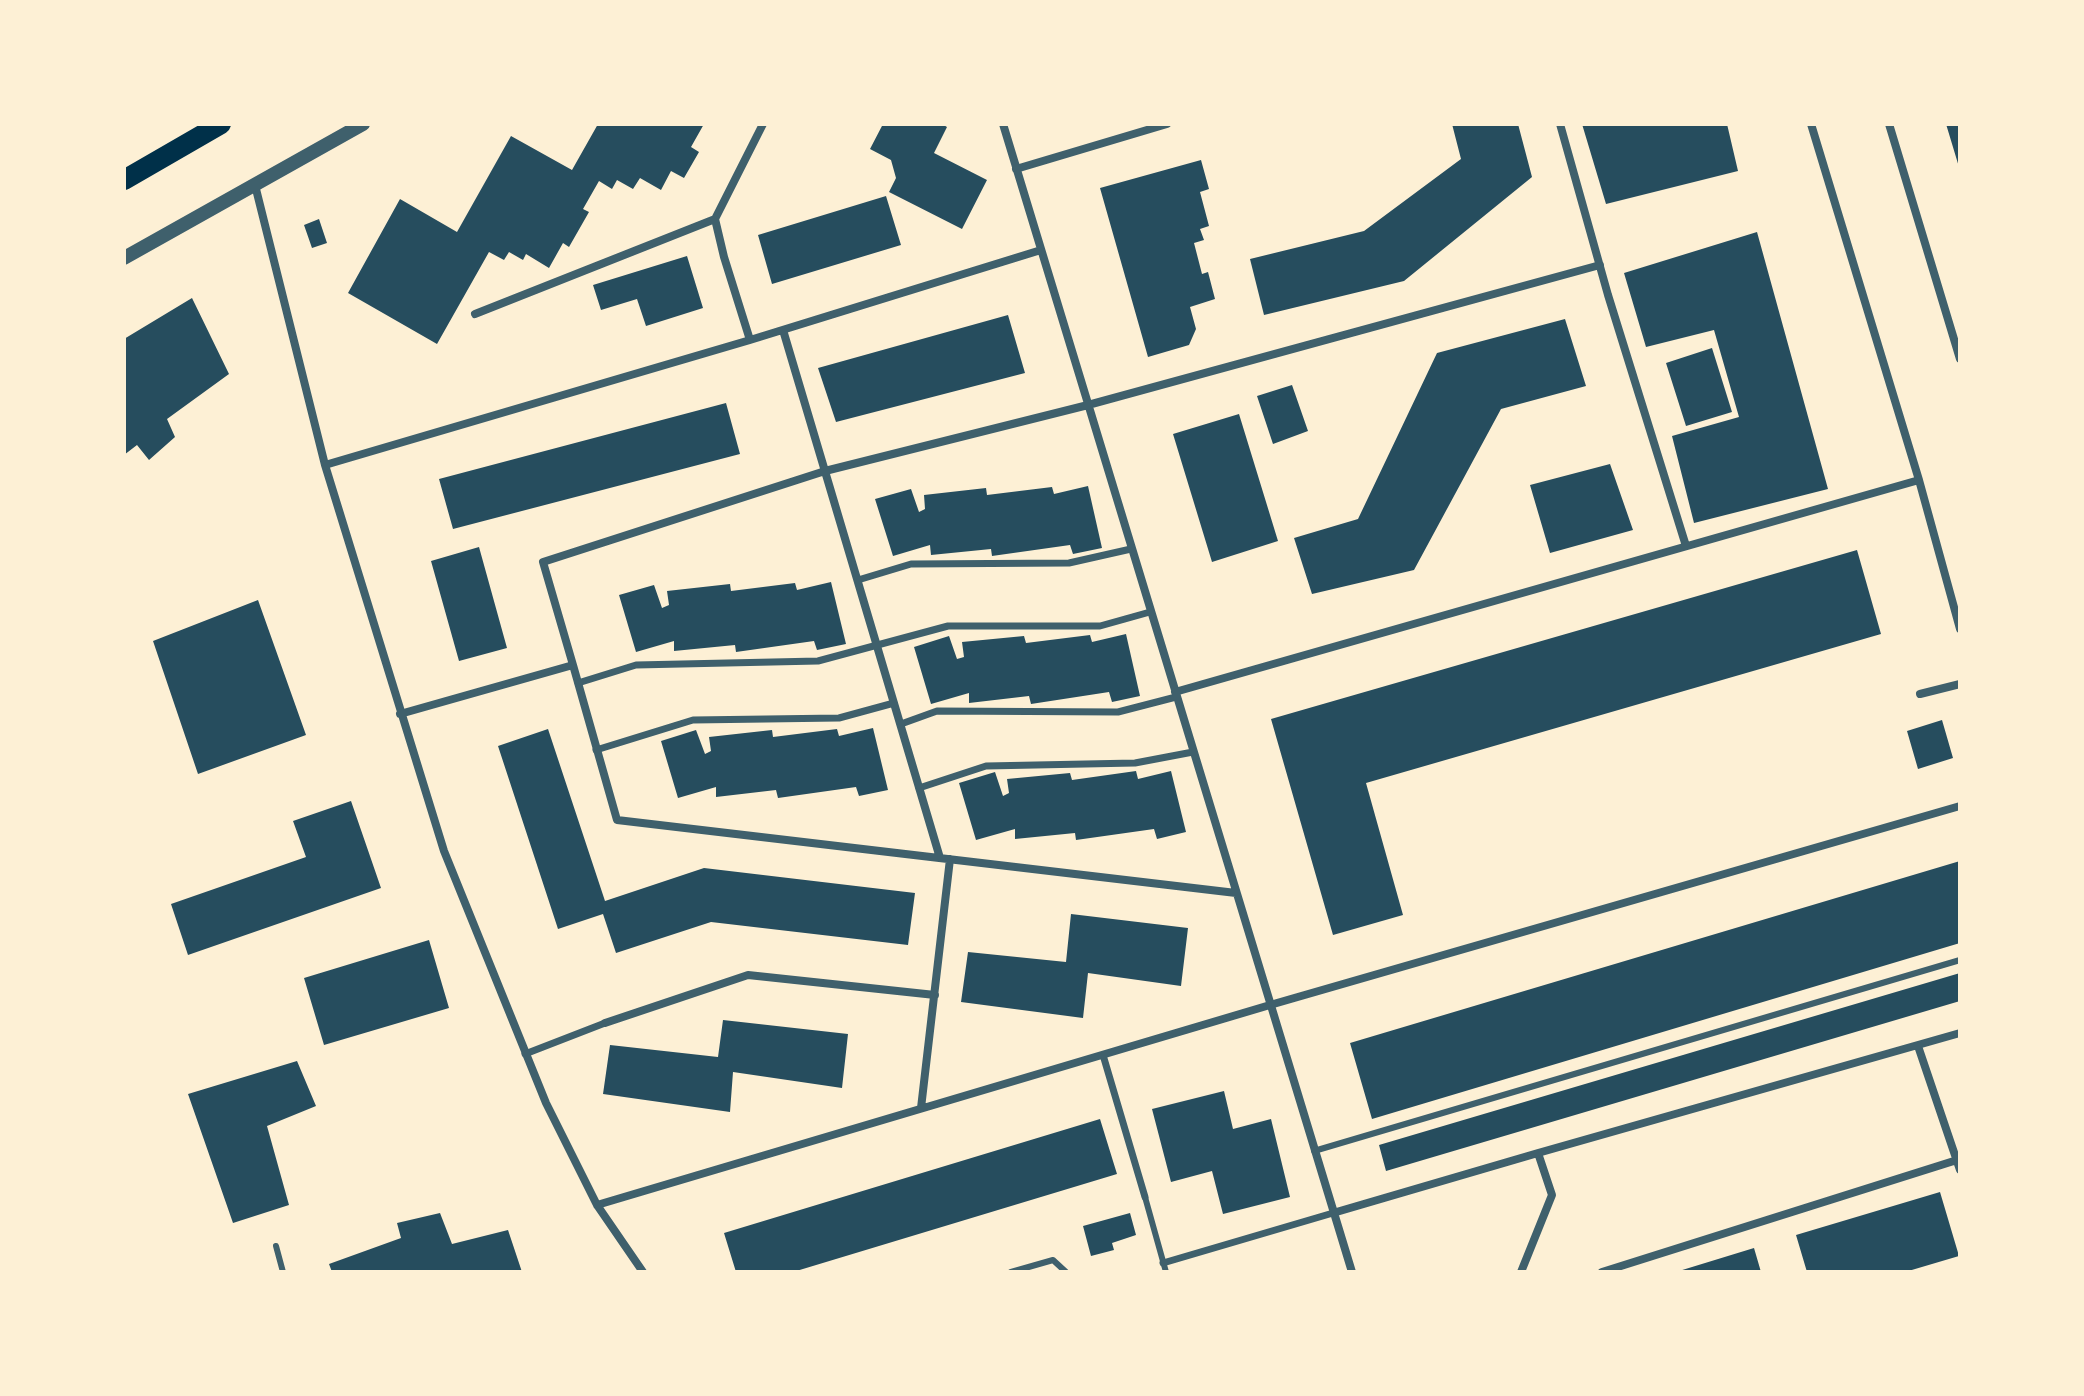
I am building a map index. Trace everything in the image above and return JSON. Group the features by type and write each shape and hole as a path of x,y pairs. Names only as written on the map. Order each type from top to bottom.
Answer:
{"main road":[{"path":"124,180 221,124"}],"street":[{"path":"124,258 363,124"},
{"path":"475,314 715,219 763,124"},
{"path":"1003,124 1352,1272"},
{"path":"1016,169 1167,124"},
{"path":"1560,124 1686,546"},
{"path":"1811,124 1919,480 1960,629"},
{"path":"1889,124 1960,359"},
{"path":"255,185 325,465 444,851 546,1103 597,1205 643,1272"},
{"path":"715,219 750,340"},
{"path":"325,465 750,340 1041,250"},
{"path":"1236,893 617,820 543,562 825,471 1088,405 1600,265"},
{"path":"783,330 940,858"},
{"path":"901,724 937,711 1118,712 1919,480"},
{"path":"858,580 911,564 1069,563 1131,549"},
{"path":"578,683 636,665 818,661 948,626 1100,626 1150,612"},
{"path":"400,714 573,665"},
{"path":"1920,694 1960,684"},
{"path":"596,750 693,720 839,718 894,703"},
{"path":"919,788 986,766 1135,763 1193,752"},
{"path":"597,1205 1270,1005 1960,806"},
{"path":"921,1108 950,859"},
{"path":"525,1054 605,1023 748,975 935,995"},
{"path":"1163,1263 1960,1033"},
{"path":"1918,1046 1960,1170"},
{"path":"1103,1055 1145,1197"},
{"path":"1521,1272 1552,1195 1538,1153"},
{"path":"1602,1272 1957,1160"}],"lane":[{"path":"1314,1151 1960,960"},
{"path":"1145,1197 1166,1272"},
{"path":"276,1246 283,1272"},
{"path":"1011,1272 1053,1260 1066,1272"}],"building":[{"path":"598,124 704,124 691,147 699,152 684,178 671,171 661,190 640,178 633,189 617,180 612,189 599,181 583,209 589,212 569,247 563,243 549,268 526,254 523,260 509,252 504,260 489,252 437,344 348,293 400,199 457,232 511,136 572,170"},
{"path":"883,124 942,124 947,127 934,153 987,180 962,229 889,192 896,178 891,160 870,149"},
{"path":"1452,124 1518,124 1532,177 1404,281 1264,315 1250,259 1364,231 1461,159"},
{"path":"1582,124 1727,124 1738,171 1606,204"},
{"path":"1946,124 1960,124 1960,167 1959,167"},
{"path":"1201,160 1209,189 1200,192 1209,226 1200,229 1204,240 1194,243 1202,274 1208,272 1215,299 1190,307 1196,329 1189,345 1148,357 1100,188"},
{"path":"886,196 901,245 772,284 758,235"},
{"path":"319,219 327,243 312,248 304,225"},
{"path":"1757,232 1828,489 1694,523 1672,436 1739,417 1714,330 1646,347 1624,273"},
{"path":"687,256 703,308 646,326 637,299 601,310 593,285"},
{"path":"192,298 229,374 167,419 175,437 149,460 137,445 124,455 124,339"},
{"path":"1008,315 1025,373 836,422 818,368"},
{"path":"1565,319 1586,386 1501,409 1414,570 1312,594 1294,538 1358,519 1437,353"},
{"path":"1712,348 1732,412 1686,426 1666,363"},
{"path":"1292,385 1308,431 1273,444 1257,396"},
{"path":"726,403 740,454 453,529 439,479"},
{"path":"1239,414 1278,541 1212,562 1173,434"},
{"path":"1610,464 1633,530 1550,553 1530,485"},
{"path":"1088,486 1102,548 1073,554 1070,545 992,556 991,549 931,555 930,545 893,556 875,499 911,489 919,512 925,509 924,495 986,488 987,495 1052,487 1054,494"},
{"path":"479,547 507,648 459,661 431,561"},
{"path":"1857,550 1881,634 1366,783 1403,915 1333,935 1271,719"},
{"path":"831,582 846,644 817,650 814,641 736,652 735,645 674,651 674,641 636,652 619,595 654,585 662,608 669,605 667,591 730,584 731,591 795,583 797,590"},
{"path":"258,600 306,735 198,774 153,641"},
{"path":"1126,634 1140,696 1112,702 1109,692 1031,704 1029,696 969,703 969,693 931,704 914,647 949,636 957,659 964,657 962,642 1024,636 1026,643 1090,635 1092,642"},
{"path":"1942,720 1953,758 1918,769 1907,731"},
{"path":"873,728 888,790 859,796 856,787 778,798 776,790 716,797 716,787 678,798 661,741 696,730 705,754 711,751 709,737 772,730 773,737 837,729 839,736"},
{"path":"548,729 605,901 704,868 915,893 908,945 711,922 616,953 603,914 558,929 498,746"},
{"path":"1136,771 1138,779 1171,771 1186,832 1157,839 1154,829 1076,840 1075,833 1015,839 1015,829 976,840 959,783 995,772 1003,796 1009,793 1007,779 1070,773 1072,780"},
{"path":"351,801 381,888 188,955 171,904 306,857 293,821"},
{"path":"1960,861 1960,943 1372,1119 1350,1043"},
{"path":"1071,914 1188,928 1181,986 1088,973 1083,1018 961,1002 968,952 1066,962"},
{"path":"429,940 449,1008 324,1045 304,978"},
{"path":"1960,973 1960,1001 1386,1171 1379,1145"},
{"path":"723,1020 848,1034 842,1088 733,1072 730,1112 603,1094 610,1045 718,1057"},
{"path":"297,1061 316,1106 267,1126 289,1205 233,1223 188,1094"},
{"path":"1224,1091 1233,1129 1271,1119 1290,1197 1223,1214 1212,1171 1171,1182 1152,1109"},
{"path":"1100,1119 1117,1174 793,1272 736,1272 724,1233"},
{"path":"1940,1192 1959,1256 1905,1272 1807,1272 1796,1235"},
{"path":"440,1213 452,1244 508,1230 522,1272 332,1272 329,1264 401,1238 397,1223"},
{"path":"1130,1213 1136,1235 1112,1243 1114,1250 1091,1256 1083,1226"},
{"path":"1754,1248 1761,1272 1679,1272 1679,1271"}]}
